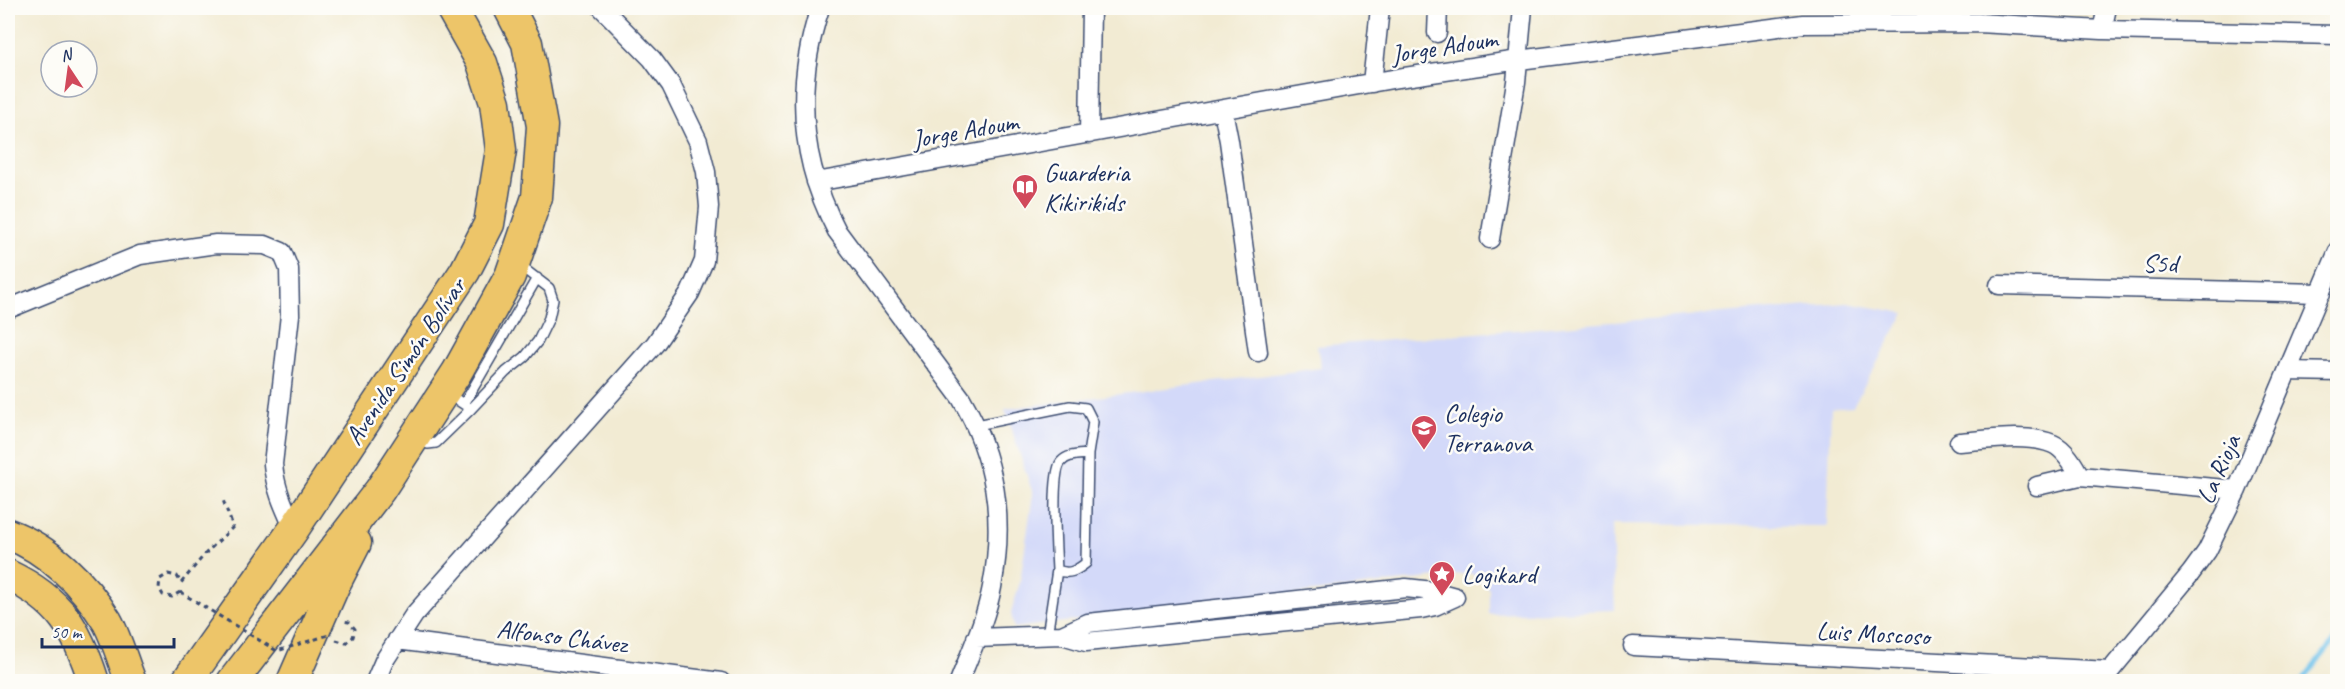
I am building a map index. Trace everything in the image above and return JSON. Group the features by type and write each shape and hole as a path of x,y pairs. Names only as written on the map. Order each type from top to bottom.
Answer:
{"highway":[{"name":"Avenida Simón Bolívar","path":"186,681 294,528 465,271 489,224 501,150 495,103 482,63 451,8"},
{"name":"Avenida Simón Bolívar","path":"232,681 380,490 412,439 460,402 510,276 526,270 537,197 542,126 526,43 509,8"},
{"path":"292,681 334,584 380,490"},
{"path":"8,534 20,539 55,562 80,584 107,623 131,681"},
{"path":"8,575 29,585 65,616 85,652 94,681"}],"street":[{"path":"375,681 397,640 414,615 655,344 690,293 704,261 709,207 706,172 698,141 671,85 652,59 602,8"},
{"path":"820,8 806,66 803,94 810,158 816,182 837,231 961,398 976,425 990,462 996,496 997,542 992,588 959,681"},
{"path":"1089,134 1091,8"},
{"path":"1372,83 1380,8"},
{"path":"1437,33 1438,8"},
{"path":"1490,239 1519,60 1523,8"},
{"path":"2102,30 2107,8"},
{"name":"Jorge Adoum","path":"816,182 1372,83 1519,60 1803,24 1980,15 2102,30 2337,35"},
{"path":"1223,110 1258,352"},
{"path":"8,309 140,255 216,244 265,245 282,252 289,269 290,315 273,464 274,478 281,502 294,528"},
{"name":"La Rioja","path":"2105,676 2207,552 2289,371 2337,251"},
{"name":"S5d","path":"1999,285 2321,293"},
{"path":"2289,371 2337,372"},
{"path":"1959,442 2025,438 2053,444 2063,451 2080,476"},
{"path":"2037,486 2080,476 2237,490"},
{"path":"976,638 1054,635 1086,642 1421,609 1435,606 1455,597 1433,591 1406,588 1088,623 1054,635"},
{"path":"1241,606 1243,627"},
{"name":"Alfonso Chávez","path":"397,640 721,681"},
{"name":"Luis Moscoso","path":"1633,645 2105,676"}],"lane":[{"path":"460,402 538,341 549,318 553,300 549,288 526,270"},
{"path":"976,425 1080,406 1086,408 1092,422 1088,454 1086,563 1071,573 1057,570"},
{"path":"1054,635 1057,570 1056,476 1063,460 1070,456 1088,454"}],"path":[{"path":"223,500 233,527 205,554 181,583 177,576 168,574 160,579 159,588 163,595 172,597 180,592 277,651 332,634 338,642 346,643 353,638 355,629 349,622 341,620"}],"shaded area":[{"name":"Colegio Terranova","path":"1847,303 1905,313 1853,406 1831,408 1827,526 1612,524 1615,610 1489,614 1489,589 1471,573 1014,628 1011,613 1020,582 1033,494 1005,409 1321,368 1317,346"}],"waterway":[{"path":"2301,682 2338,636"}],"place":[{"name":"Guarderia Kikirikids","path":"1025,210"},
{"name":"Colegio Terranova","path":"1424,451"},
{"name":"Logikard","path":"1442,597"}]}
